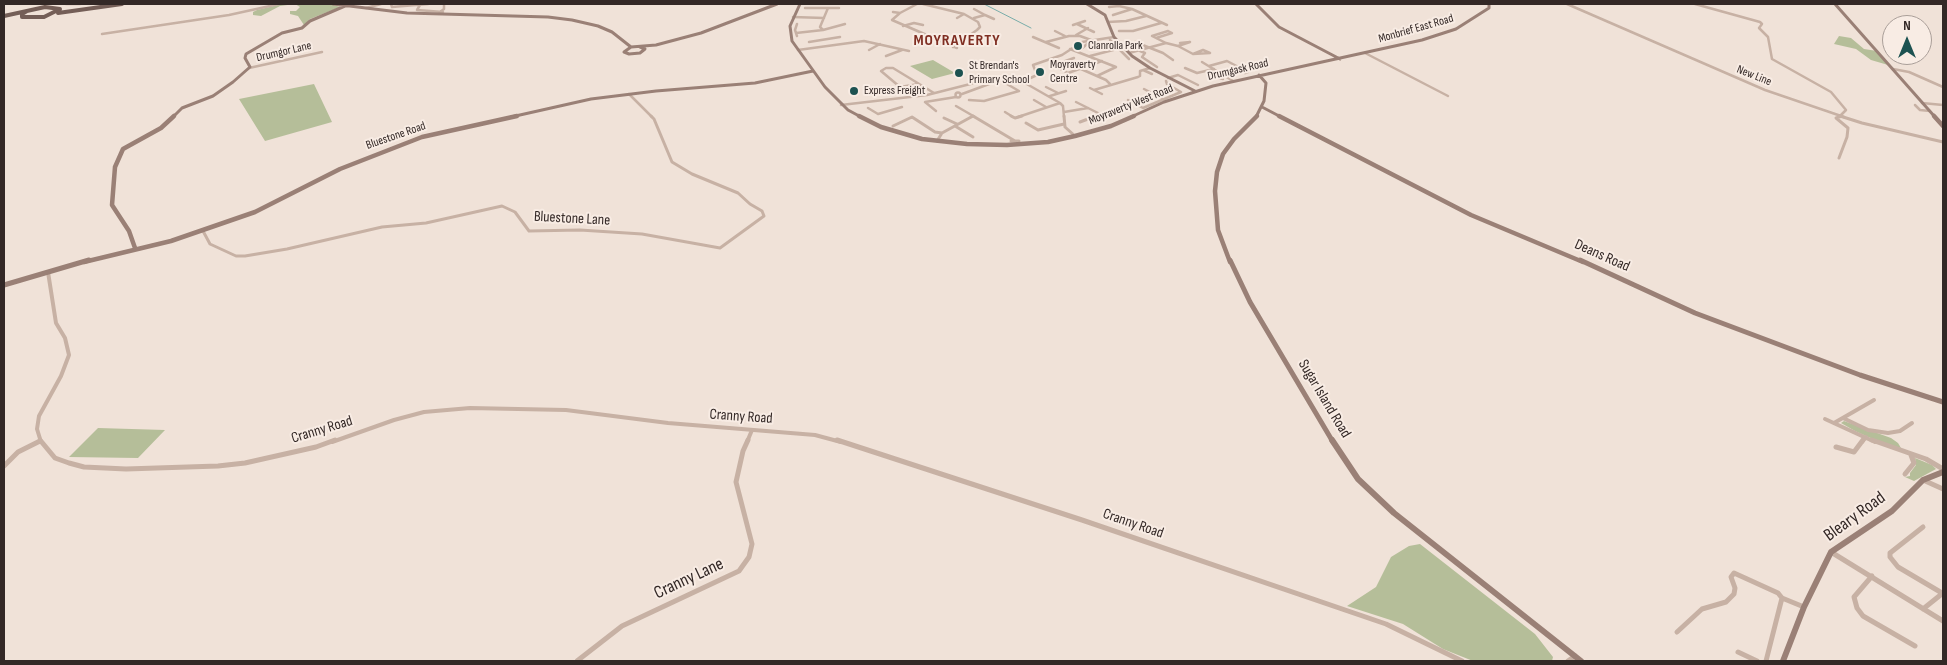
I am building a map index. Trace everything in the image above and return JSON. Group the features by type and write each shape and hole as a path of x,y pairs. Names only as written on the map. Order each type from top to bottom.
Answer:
{"main road":[{"path":"4,17 51,5 59,8 107,4"},
{"path":"4,17 34,18 55,13 122,4"},
{"path":"55,13 60,10 59,8"},
{"path":"22,17 22,14 27,11"}],"street":[{"path":"66,4 78,4"},
{"path":"102,34 279,4"},
{"path":"333,4 365,9 451,16 548,18 581,22 612,32 630,47 656,45"},
{"path":"365,9 381,4"},
{"path":"391,4 392,7 428,4"},
{"path":"420,5 417,10 442,12 444,4"},
{"path":"630,47 624,52 635,54 656,45 725,25 777,4"},
{"name":"Moyraverty West Road","path":"799,4 793,17 790,36 813,71 841,105 864,120 881,127 936,141 1007,145 1048,142 1111,126 1164,102 1195,91"},
{"path":"816,8 818,4"},
{"path":"893,20 900,13 917,4"},
{"path":"886,18 955,48 980,27 974,18 936,6 923,4"},
{"path":"936,6 942,4"},
{"path":"1087,4 1105,15 1114,37 1129,53 1181,92 1143,108 1130,100"},
{"path":"1256,4 1279,27 1340,59"},
{"name":"Monbrief East Road","path":"1285,70 1422,40 1456,29 1489,8 1489,4"},
{"name":"New Line","path":"1567,4 1751,84 1862,124 1943,142"},
{"path":"1695,4 1724,10 1762,23 1759,28 1768,36 1772,59 1831,92 1846,110 1842,116 1836,118 1837,121 1848,128 1847,137 1839,158"},
{"path":"1835,4 1943,126"},
{"path":"135,248 129,231 121,222 112,205 116,167 123,149 128,144 161,128 182,108 218,93 249,68 250,66 245,58 246,54 280,34 302,28 310,21 345,6"},
{"path":"1109,7 1119,6 1132,9 1167,25"},
{"path":"805,8 839,8"},
{"path":"823,30 820,27 828,8"},
{"path":"974,9 994,19"},
{"path":"1115,15 1132,9"},
{"path":"246,11 249,14"},
{"path":"893,12 900,13"},
{"path":"957,18 964,14"},
{"path":"974,18 985,15"},
{"path":"1108,22 1126,21 1146,16"},
{"path":"793,17 824,18"},
{"path":"1073,25 1085,21"},
{"path":"1119,31 1133,31 1162,22"},
{"path":"902,26 914,23 923,25"},
{"path":"797,24 796,34 845,24"},
{"path":"1077,24 1094,32"},
{"path":"114,32 116,28"},
{"path":"1076,35 1088,28"},
{"path":"1055,32 1065,36"},
{"path":"1156,38 1172,33 1168,32 1152,36 1166,44"},
{"path":"1046,42 1065,36 1076,35 1090,40"},
{"path":"1033,37 1060,48"},
{"path":"1075,136 1064,124 1064,112 1060,103 1025,83 1025,80 1037,75 1033,65 1062,55 1070,49 1090,40 1114,37"},
{"path":"809,42 840,38"},
{"path":"826,40 831,46"},
{"path":"798,50 864,41 909,51"},
{"path":"1106,42 1111,41 1127,58 1121,58"},
{"path":"1135,42 1174,58"},
{"path":"870,50 880,44"},
{"path":"1129,53 1166,44 1178,46 1192,54 1199,56 1210,53 1203,50 1192,54"},
{"path":"1178,46 1182,44"},
{"path":"1078,51 1087,45"},
{"path":"640,47 645,50"},
{"path":"1070,49 1116,67 1098,76"},
{"path":"1090,56 1117,49"},
{"path":"886,56 902,50"},
{"path":"1140,50 1145,53 1142,57 1157,66"},
{"name":"Drumgor Lane","path":"249,68 322,52"},
{"path":"1365,53 1448,96"},
{"path":"1068,74 1052,65 1071,58"},
{"path":"1209,66 1228,60 1248,72 1245,73"},
{"path":"1064,83 1068,74 1102,61"},
{"path":"1202,62 1224,77 1233,80"},
{"path":"919,84 900,87 881,71 886,68 892,68 919,84 934,93"},
{"path":"1142,70 1150,68"},
{"path":"1188,68 1196,73 1214,69"},
{"path":"1081,69 1098,76 1110,84"},
{"path":"1894,69 1909,72 1943,87"},
{"path":"1142,70 1152,74"},
{"path":"1094,90 1138,77 1142,70"},
{"name":"Drumgask Road","path":"1195,91 1233,80 1285,70"},
{"name":"Bluestone Road","path":"4,285 203,231 255,212 340,169 412,140 536,110 629,94 754,83 813,71"},
{"path":"1166,81 1178,75 1198,85"},
{"name":"Sugar Island Road","path":"1258,75 1266,83 1266,94 1262,107 1256,117 1234,139 1223,154 1217,172 1215,191 1218,230 1222,242 1235,274 1257,315 1336,447 1358,479 1394,513 1435,547 1578,659"},
{"path":"841,105 934,93 990,79"},
{"path":"936,111 925,102 962,94 1000,80 1019,91 984,101 970,100"},
{"path":"1064,83 1078,81"},
{"path":"1166,81 1181,84 1195,91"},
{"path":"1172,87 1181,84"},
{"path":"1046,87 1058,93"},
{"path":"1090,88 1103,94"},
{"path":"1144,89 1163,99"},
{"path":"949,90 956,95"},
{"path":"1050,96 1066,91"},
{"name":"Bluestone Lane","path":"203,231 210,244 236,256 245,256 287,249 382,226 426,223 502,206 515,212 529,231 580,230 642,234 720,248 764,216 762,211 738,193 692,174 672,162 654,119 629,94"},
{"path":"868,108 878,114 900,107 893,99"},
{"path":"1034,100 1046,107"},
{"path":"1076,102 1100,115 1080,122"},
{"path":"1005,112 1015,118 1060,103"},
{"path":"1922,103 1943,105"},
{"path":"1915,105 1923,115"},
{"path":"955,107 1015,141"},
{"name":"Deans Road","path":"1262,107 1463,211 1606,271 1695,313 1860,375 1943,402"},
{"path":"1064,112 1089,108"},
{"path":"1920,110 1930,111"},
{"path":"936,141 942,133 973,116"},
{"path":"893,125 912,117 935,132 942,133"},
{"path":"944,118 973,137"},
{"path":"1026,123 1038,130 1064,124"},
{"path":"4,466 18,452 40,441 37,429 39,416 62,376 69,355 65,338 56,323 48,272"},
{"path":"1834,423 1874,400"},
{"name":"Cranny Road","path":"40,441 55,458 76,465 101,468 218,466 245,463 316,447 394,420 424,412 456,408 566,410 660,422 820,436 1127,535 1386,624 1462,661"},
{"path":"1843,418 1868,430 1888,433 1900,431 1912,423"},
{"path":"1825,419 1866,437 1926,459 1943,470"},
{"name":"Cranny Lane","path":"577,661 622,626 732,574 739,570 749,558 752,544 750,532 736,482 743,451 752,430"},
{"path":"1836,448 1854,452 1866,437"},
{"path":"1905,474 1914,463 1911,454"},
{"name":"Bleary Road","path":"1783,661 1804,607 1831,552 1892,510 1923,480 1943,470"},
{"path":"1923,480 1943,489"},
{"path":"1923,527 1890,553 1890,557 1898,566 1943,593 1924,609"},
{"path":"1831,552 1943,621"},
{"path":"1677,632 1702,609 1726,602 1734,594 1735,588 1731,576 1734,573 1778,593 1782,598 1804,607"},
{"path":"1872,576 1854,598 1857,608 1864,616 1915,646"},
{"path":"1766,661 1782,598"},
{"path":"1738,652 1757,661"},
{"path":"1568,661 1578,659"}],"green space":[{"path":"282,4 295,4 280,6 261,16 253,15 253,12 257,10"},
{"path":"295,4 330,4 340,7 310,19 304,25 298,16 290,14 290,11 296,11 300,7"},
{"path":"1839,36 1851,38 1864,49 1877,51 1882,57 1882,63 1871,60 1856,49 1834,44"},
{"path":"933,60 955,73 932,79 910,66"},
{"path":"314,84 332,122 265,141 239,99"},
{"path":"1844,421 1891,438 1901,448 1886,445 1855,431 1841,423"},
{"path":"98,428 165,430 138,458 69,457"},
{"path":"1915,458 1932,465 1936,469 1914,481 1905,477 1910,476 1916,465"},
{"path":"1420,544 1535,634 1553,657 1552,661 1473,661 1443,649 1403,624 1347,606 1376,587 1391,557 1409,546"}],"waterway":[{"path":"984,4 1031,28"}],"place":[{"name":"Clanrolla Park","path":"1078,46"},
{"name":"Moyraverty Centre","path":"1040,72"},
{"name":"St Brendan's Primary School","path":"959,73"},
{"name":"Express Freight","path":"854,91"}],"district":[{"name":"MOYRAVERTY","path":"957,41"}]}
